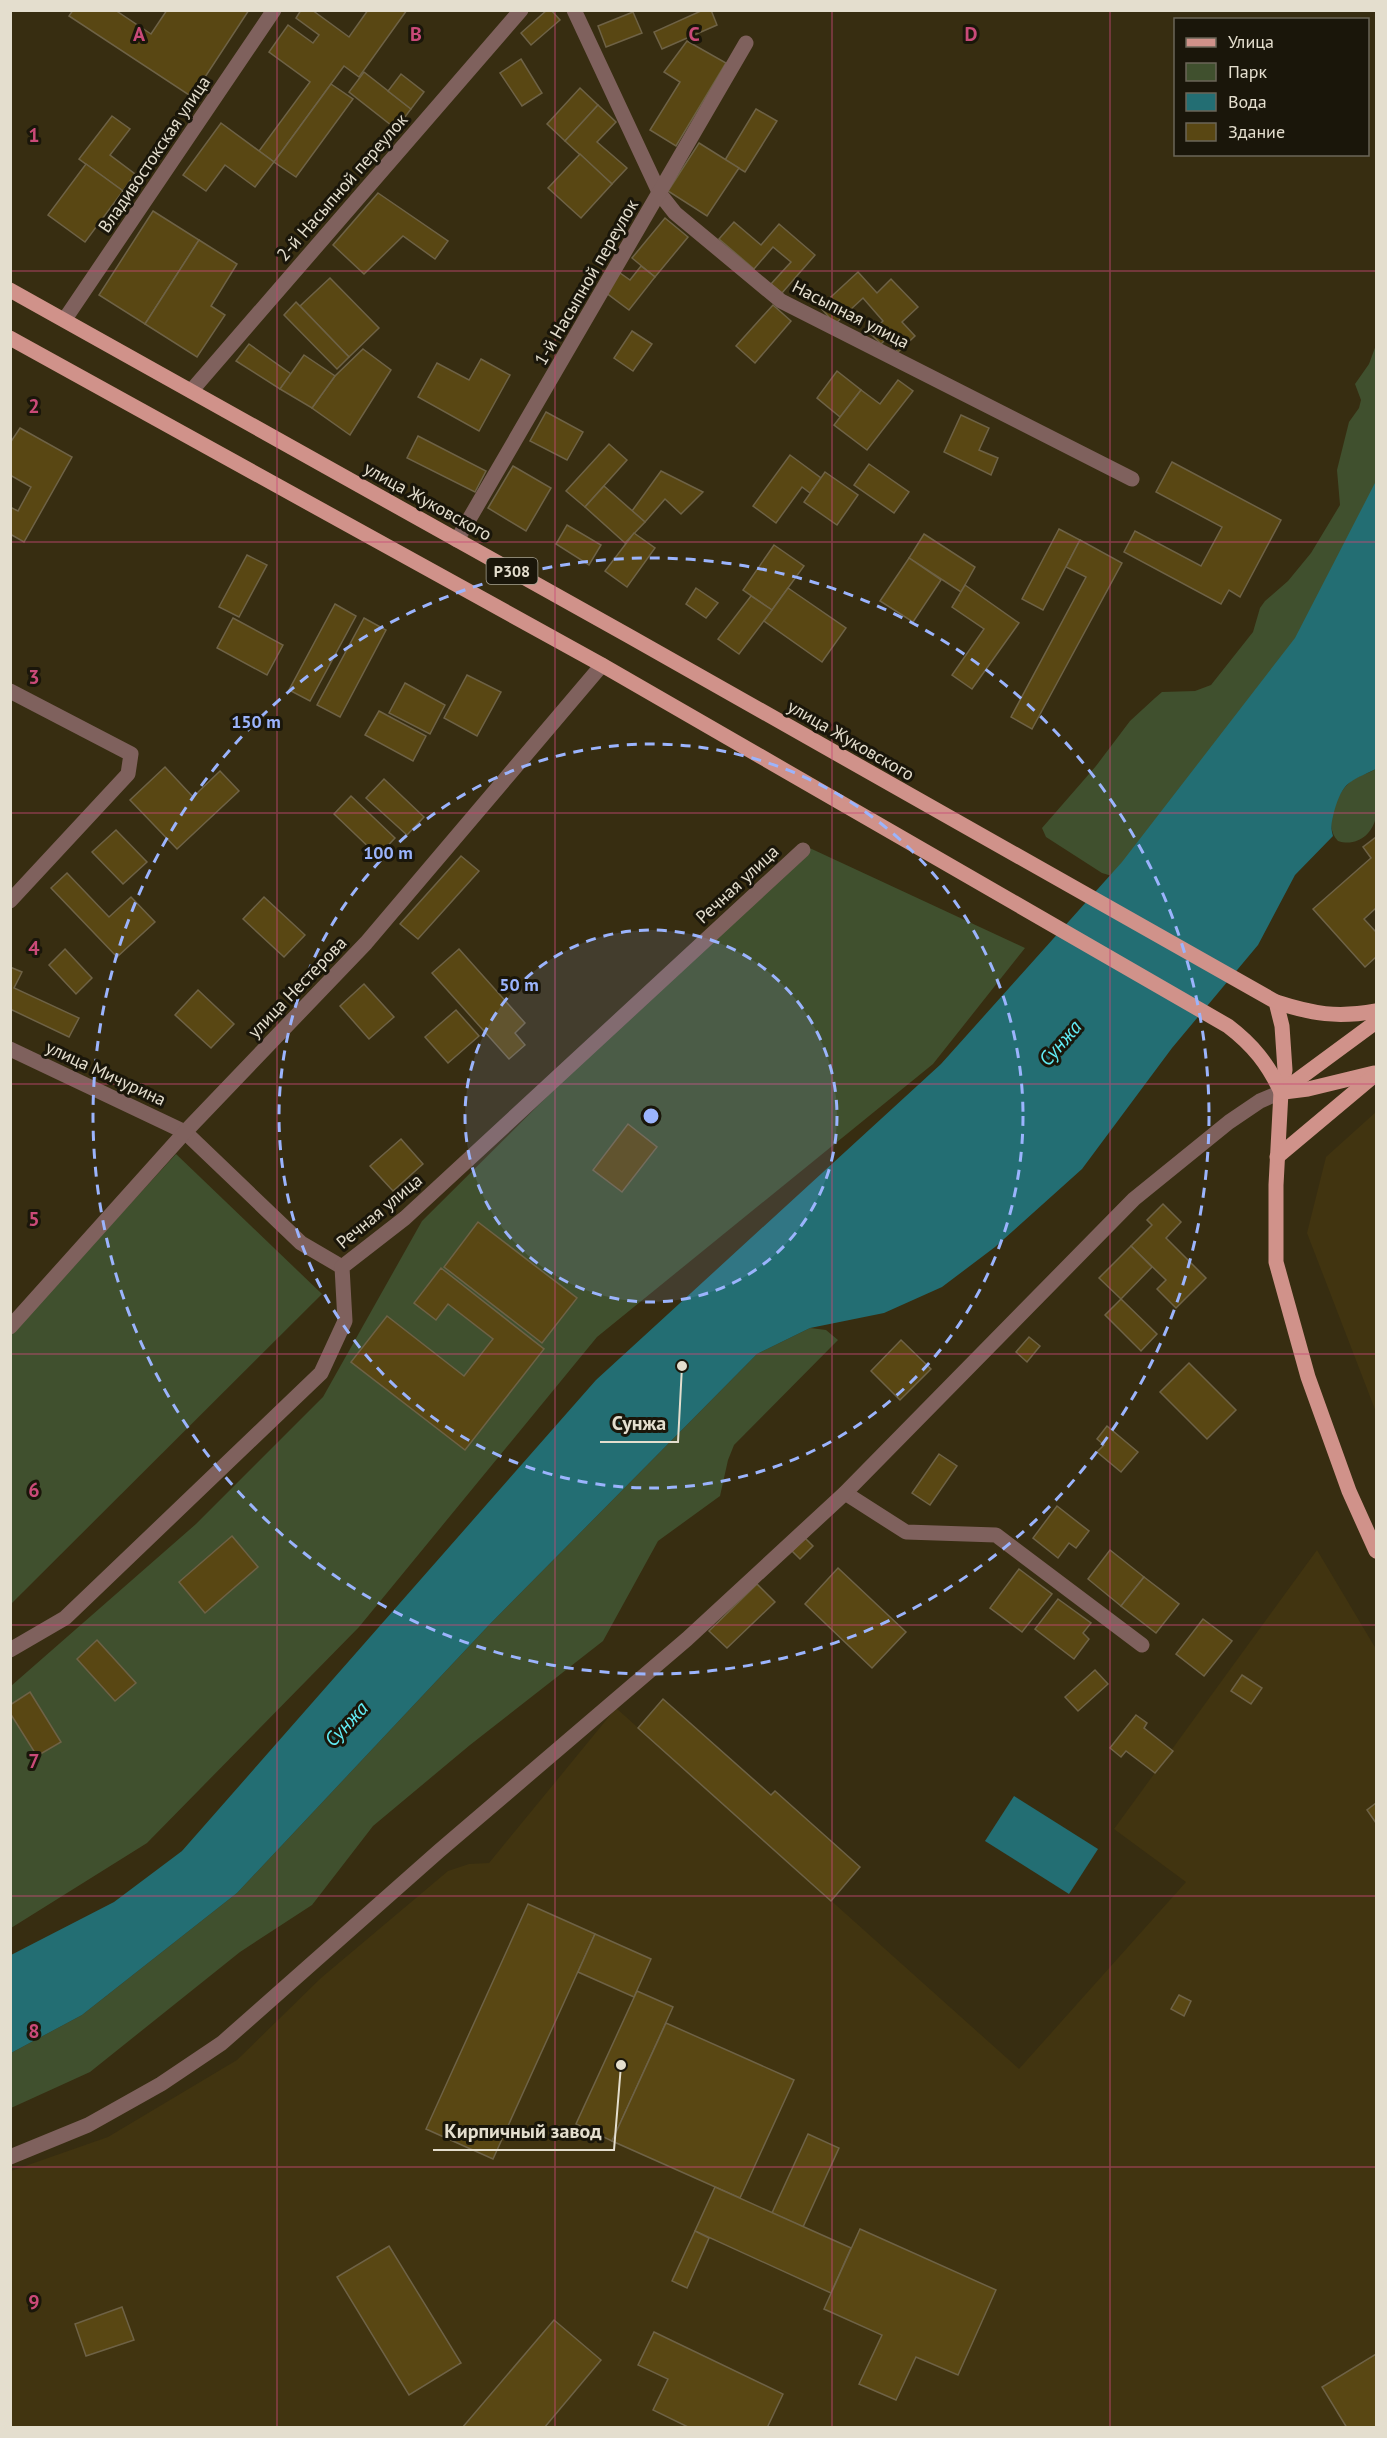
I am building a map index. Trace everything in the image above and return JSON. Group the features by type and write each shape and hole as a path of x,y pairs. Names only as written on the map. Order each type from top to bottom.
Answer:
{"main road":[{"name":"улица Жуковского","path":"10,290 192,390 1276,1002 1310,1013 1337,1015 1377,1011"},
{"name":"P308","path":"10,338 602,665 1228,1026 1258,1053 1270,1069 1281,1092"},
{"path":"1276,1002 1282,1026 1285,1070 1281,1092 1277,1157 1276,1262 1308,1377 1349,1491 1377,1551"},
{"path":"1281,1092 1377,1022"},
{"path":"1281,1092 1308,1089 1377,1073"},
{"path":"1277,1157 1377,1073"}],"street":[{"name":"Владивостокская улица","path":"65,319 274,10"},
{"name":"2-й Насыпной переулок","path":"192,390 521,10"},
{"name":"Насыпная улица","path":"574,10 660,194 675,213 781,301 1132,479"},
{"name":"1-й Насыпной переулок","path":"457,540 746,43"},
{"name":"улица Нестерова","path":"10,1327 185,1132 366,943 602,665"},
{"path":"10,691 131,754 128,774 10,901"},
{"name":"Речная улица","path":"10,1650 65,1618 321,1373 345,1321 342,1267 405,1218 803,850"},
{"name":"улица Мичурина","path":"10,1049 185,1132 301,1243 342,1267"},
{"path":"10,2157 88,2125 161,2084 222,2043 439,1851 687,1639 845,1494 1134,1199 1228,1122 1260,1101 1281,1092"},
{"path":"845,1494 906,1532 996,1534 1142,1645"}],"shaded area":[{"path":"1376,1112 1376,1412 1307,1233 1326,1157"},
{"path":"1317,1550 1376,1649 1376,2427 11,2428 11,2171 108,2137 237,2060 321,1978 448,1871 469,1864 489,1863 616,1708 1019,2069 1186,1882 1114,1829"}],"green space":[{"path":"1376,345 1376,505 1334,602 1115,877 1102,873 1046,837 1042,828 1096,766 1130,721 1162,692 1195,691 1211,685 1253,632 1260,608 1265,601 1288,581 1311,553 1340,505 1337,470 1349,422 1359,408 1361,400 1355,384 1369,364"},
{"path":"1376,769 1378,805 1371,829 1357,841 1338,841 1331,826 1337,799 1354,779"},
{"path":"801,844 1025,948 933,1064 597,1337 359,1627 147,1843 11,1928 11,1686 196,1524 323,1397 422,1221"},
{"path":"176,1154 322,1294 11,1604 10,1335"},
{"path":"810,1328 826,1330 838,1340 734,1445 728,1460 720,1496 658,1541 603,1641 470,1745 373,1826 312,1905 240,1952 90,2072 11,2108 11,2053 82,2015 237,1893 489,1625 757,1354"}],"water":[{"path":"1376,481 1376,769 1353,780 1344,788 1334,812 1331,826 1333,836 1295,875 1258,945 1172,1048 1082,1169 995,1247 942,1287 884,1313 810,1328 757,1354 489,1625 237,1893 82,2015 11,2053 11,1955 114,1902 182,1851 596,1380 941,1064 1122,862 1295,638"},
{"path":"1014,1796 1098,1849 1069,1894 985,1841"}],"building":[{"path":"73,10 115,10 151,34 167,10 249,10 192,97 69,16"},
{"path":"301,10 312,10 349,37 368,10 407,10 359,77 344,66 274,162 259,151 310,82 269,52 288,25 313,43 319,35 296,18"},
{"path":"547,10 551,10 560,20 531,45 521,33"},
{"path":"703,10 711,10 717,25 662,49 654,32"},
{"path":"633,12 642,33 606,47 598,26"},
{"path":"687,41 726,63 676,146 650,130 680,82 664,72"},
{"path":"521,59 542,93 522,106 500,73"},
{"path":"364,72 411,109 396,129 349,92"},
{"path":"401,74 424,92 411,109 388,91"},
{"path":"331,84 353,99 296,177 274,162"},
{"path":"580,88 598,105 565,141 547,124"},
{"path":"598,105 616,122 597,142 627,168 612,184 565,141"},
{"path":"756,109 777,121 745,172 725,160"},
{"path":"112,116 130,129 110,155 135,174 123,191 79,159"},
{"path":"221,123 274,162 255,187 225,165 206,191 183,175"},
{"path":"699,143 739,168 707,216 668,191"},
{"path":"580,154 612,184 581,218 548,188"},
{"path":"86,164 123,191 85,242 48,215"},
{"path":"378,193 448,241 435,259 403,236 364,274 333,245"},
{"path":"153,211 199,240 145,324 99,295"},
{"path":"665,218 688,237 655,277 632,258"},
{"path":"734,222 761,245 779,224 815,255 782,293 771,284 791,262 773,247 754,269 719,239"},
{"path":"199,240 237,264 211,306 225,315 197,357 145,324"},
{"path":"641,266 655,277 629,310 605,292 620,273 630,280"},
{"path":"858,272 877,293 891,279 918,307 902,322 915,336 898,352 886,339 881,344 870,333 883,321 863,298 835,324 820,307"},
{"path":"330,278 379,328 349,357 300,306"},
{"path":"296,302 349,357 337,369 284,315"},
{"path":"773,305 791,321 755,363 736,346"},
{"path":"632,331 652,344 633,371 614,358"},
{"path":"249,344 291,374 280,389 236,361"},
{"path":"363,349 391,370 350,435 312,408 335,376"},
{"path":"304,355 335,376 312,408 280,389"},
{"path":"481,359 510,375 479,431 418,397 437,363 469,380"},
{"path":"837,371 861,390 840,417 817,398"},
{"path":"898,380 913,391 867,450 834,425 861,390 880,404"},
{"path":"546,412 583,432 567,460 530,441"},
{"path":"961,415 989,428 979,450 998,458 991,475 944,452"},
{"path":"20,428 72,457 24,542 10,534 10,507 18,511 31,487 10,475 10,443"},
{"path":"418,436 486,471 475,492 407,458"},
{"path":"609,444 627,460 585,507 566,491"},
{"path":"790,455 821,478 810,493 802,487 776,523 753,506"},
{"path":"1172,462 1281,520 1240,597 1229,590 1221,604 1124,552 1135,531 1201,566 1222,527 1156,492"},
{"path":"869,464 909,492 894,513 854,485"},
{"path":"513,466 551,488 526,531 488,508"},
{"path":"661,471 703,492 681,514 665,499 645,522 632,511"},
{"path":"825,472 858,495 837,525 804,502"},
{"path":"604,486 645,522 625,543 585,507"},
{"path":"567,525 601,545 589,565 556,544"},
{"path":"1059,529 1080,540 1043,610 1022,599"},
{"path":"634,533 655,548 627,587 605,571"},
{"path":"924,534 975,567 961,592 909,558"},
{"path":"1080,540 1122,563 1032,729 1011,717 1086,577 1066,567"},
{"path":"774,545 804,566 772,610 743,590"},
{"path":"247,555 267,565 239,617 219,607"},
{"path":"909,558 941,580 913,622 880,601"},
{"path":"965,585 1019,623 972,689 952,675 984,629 952,607"},
{"path":"696,588 718,603 706,618 686,604"},
{"path":"788,588 846,628 822,662 764,621"},
{"path":"751,596 772,610 739,654 718,639"},
{"path":"335,604 356,616 310,701 289,690"},
{"path":"233,618 283,645 267,675 217,648"},
{"path":"364,618 386,630 340,717 317,705"},
{"path":"467,675 501,692 477,736 444,718"},
{"path":"405,683 445,705 430,734 389,713"},
{"path":"379,711 426,736 413,761 365,735"},
{"path":"165,767 193,797 220,771 239,791 177,849 130,800"},
{"path":"384,779 424,817 407,835 366,798"},
{"path":"351,796 395,838 378,856 334,814"},
{"path":"116,830 147,862 123,884 92,852"},
{"path":"1376,837 1376,908 1364,919 1376,932 1376,957 1365,967 1313,909 1371,858 1363,847"},
{"path":"461,856 479,871 418,939 400,924"},
{"path":"67,873 109,917 131,897 155,922 117,957 51,888"},
{"path":"264,897 305,935 284,957 243,919"},
{"path":"65,949 92,978 76,994 49,965"},
{"path":"459,949 525,1023 515,1033 525,1045 509,1059 432,973"},
{"path":"10,967 22,972 14,988 79,1018 69,1037 10,1009"},
{"path":"364,984 394,1017 369,1039 340,1006"},
{"path":"198,990 234,1024 211,1048 175,1015"},
{"path":"456,1010 479,1036 448,1063 425,1037"},
{"path":"628,1124 657,1147 622,1192 593,1170"},
{"path":"401,1139 423,1164 393,1191 370,1166"},
{"path":"1163,1204 1181,1222 1166,1238 1206,1278 1176,1308 1157,1289 1166,1280 1131,1246 1152,1225 1147,1220"},
{"path":"478,1222 577,1298 542,1343 444,1267"},
{"path":"1131,1246 1152,1267 1121,1299 1099,1278"},
{"path":"441,1268 544,1349 465,1450 351,1362 387,1316 464,1376 493,1339 448,1304 436,1320 414,1303"},
{"path":"1121,1299 1157,1334 1141,1351 1105,1315"},
{"path":"1029,1337 1040,1346 1027,1362 1016,1352"},
{"path":"901,1340 931,1369 900,1400 871,1371"},
{"path":"1189,1363 1236,1410 1207,1439 1160,1392"},
{"path":"1107,1426 1138,1452 1121,1472 1097,1452 1104,1445 1097,1439"},
{"path":"939,1454 957,1466 930,1505 912,1493"},
{"path":"1057,1506 1089,1531 1076,1548 1069,1543 1058,1558 1033,1538"},
{"path":"232,1536 258,1567 205,1613 179,1582"},
{"path":"805,1538 813,1546 800,1559 792,1551"},
{"path":"1110,1550 1144,1577 1121,1606 1088,1579"},
{"path":"838,1568 906,1632 872,1668 805,1604"},
{"path":"1019,1569 1052,1594 1022,1632 990,1608"},
{"path":"1144,1577 1179,1604 1156,1633 1121,1606"},
{"path":"757,1584 775,1602 727,1648 709,1631"},
{"path":"1058,1599 1091,1623 1083,1633 1089,1639 1074,1659 1035,1629"},
{"path":"1203,1619 1232,1641 1204,1676 1176,1654"},
{"path":"97,1640 136,1683 115,1701 77,1659"},
{"path":"1095,1670 1108,1684 1078,1711 1065,1697"},
{"path":"1242,1675 1262,1688 1251,1704 1231,1691"},
{"path":"30,1692 61,1742 37,1756 10,1713 10,1705"},
{"path":"663,1699 771,1795 775,1791 860,1867 831,1901 638,1728"},
{"path":"1136,1715 1147,1723 1144,1728 1173,1751 1155,1773 1126,1751 1121,1757 1110,1748"},
{"path":"1376,1803 1376,1823 1367,1810"},
{"path":"528,1904 595,1934 493,2159 426,2129"},
{"path":"595,1934 651,1959 634,1997 578,1972"},
{"path":"637,1991 673,2007 612,2141 576,2124"},
{"path":"1179,1995 1191,2001 1184,2016 1171,2009"},
{"path":"666,2023 794,2080 740,2198 612,2141"},
{"path":"808,2134 839,2148 803,2227 772,2213"},
{"path":"715,2187 851,2248 831,2293 695,2231"},
{"path":"860,2229 996,2290 958,2375 916,2357 896,2400 859,2384 882,2335 824,2309"},
{"path":"695,2231 709,2238 687,2288 672,2281"},
{"path":"389,2246 461,2363 409,2395 337,2277"},
{"path":"122,2307 134,2340 86,2356 75,2324"},
{"path":"554,2320 601,2360 544,2428 462,2428"},
{"path":"654,2332 783,2394 767,2428 690,2428 653,2410 668,2379 638,2365"},
{"path":"1376,2354 1376,2428 1347,2428 1322,2387"}],"place":[{"name":"Сунжа","path":"682,1366"},
{"name":"Кирпичный завод","path":"621,2065"}]}
